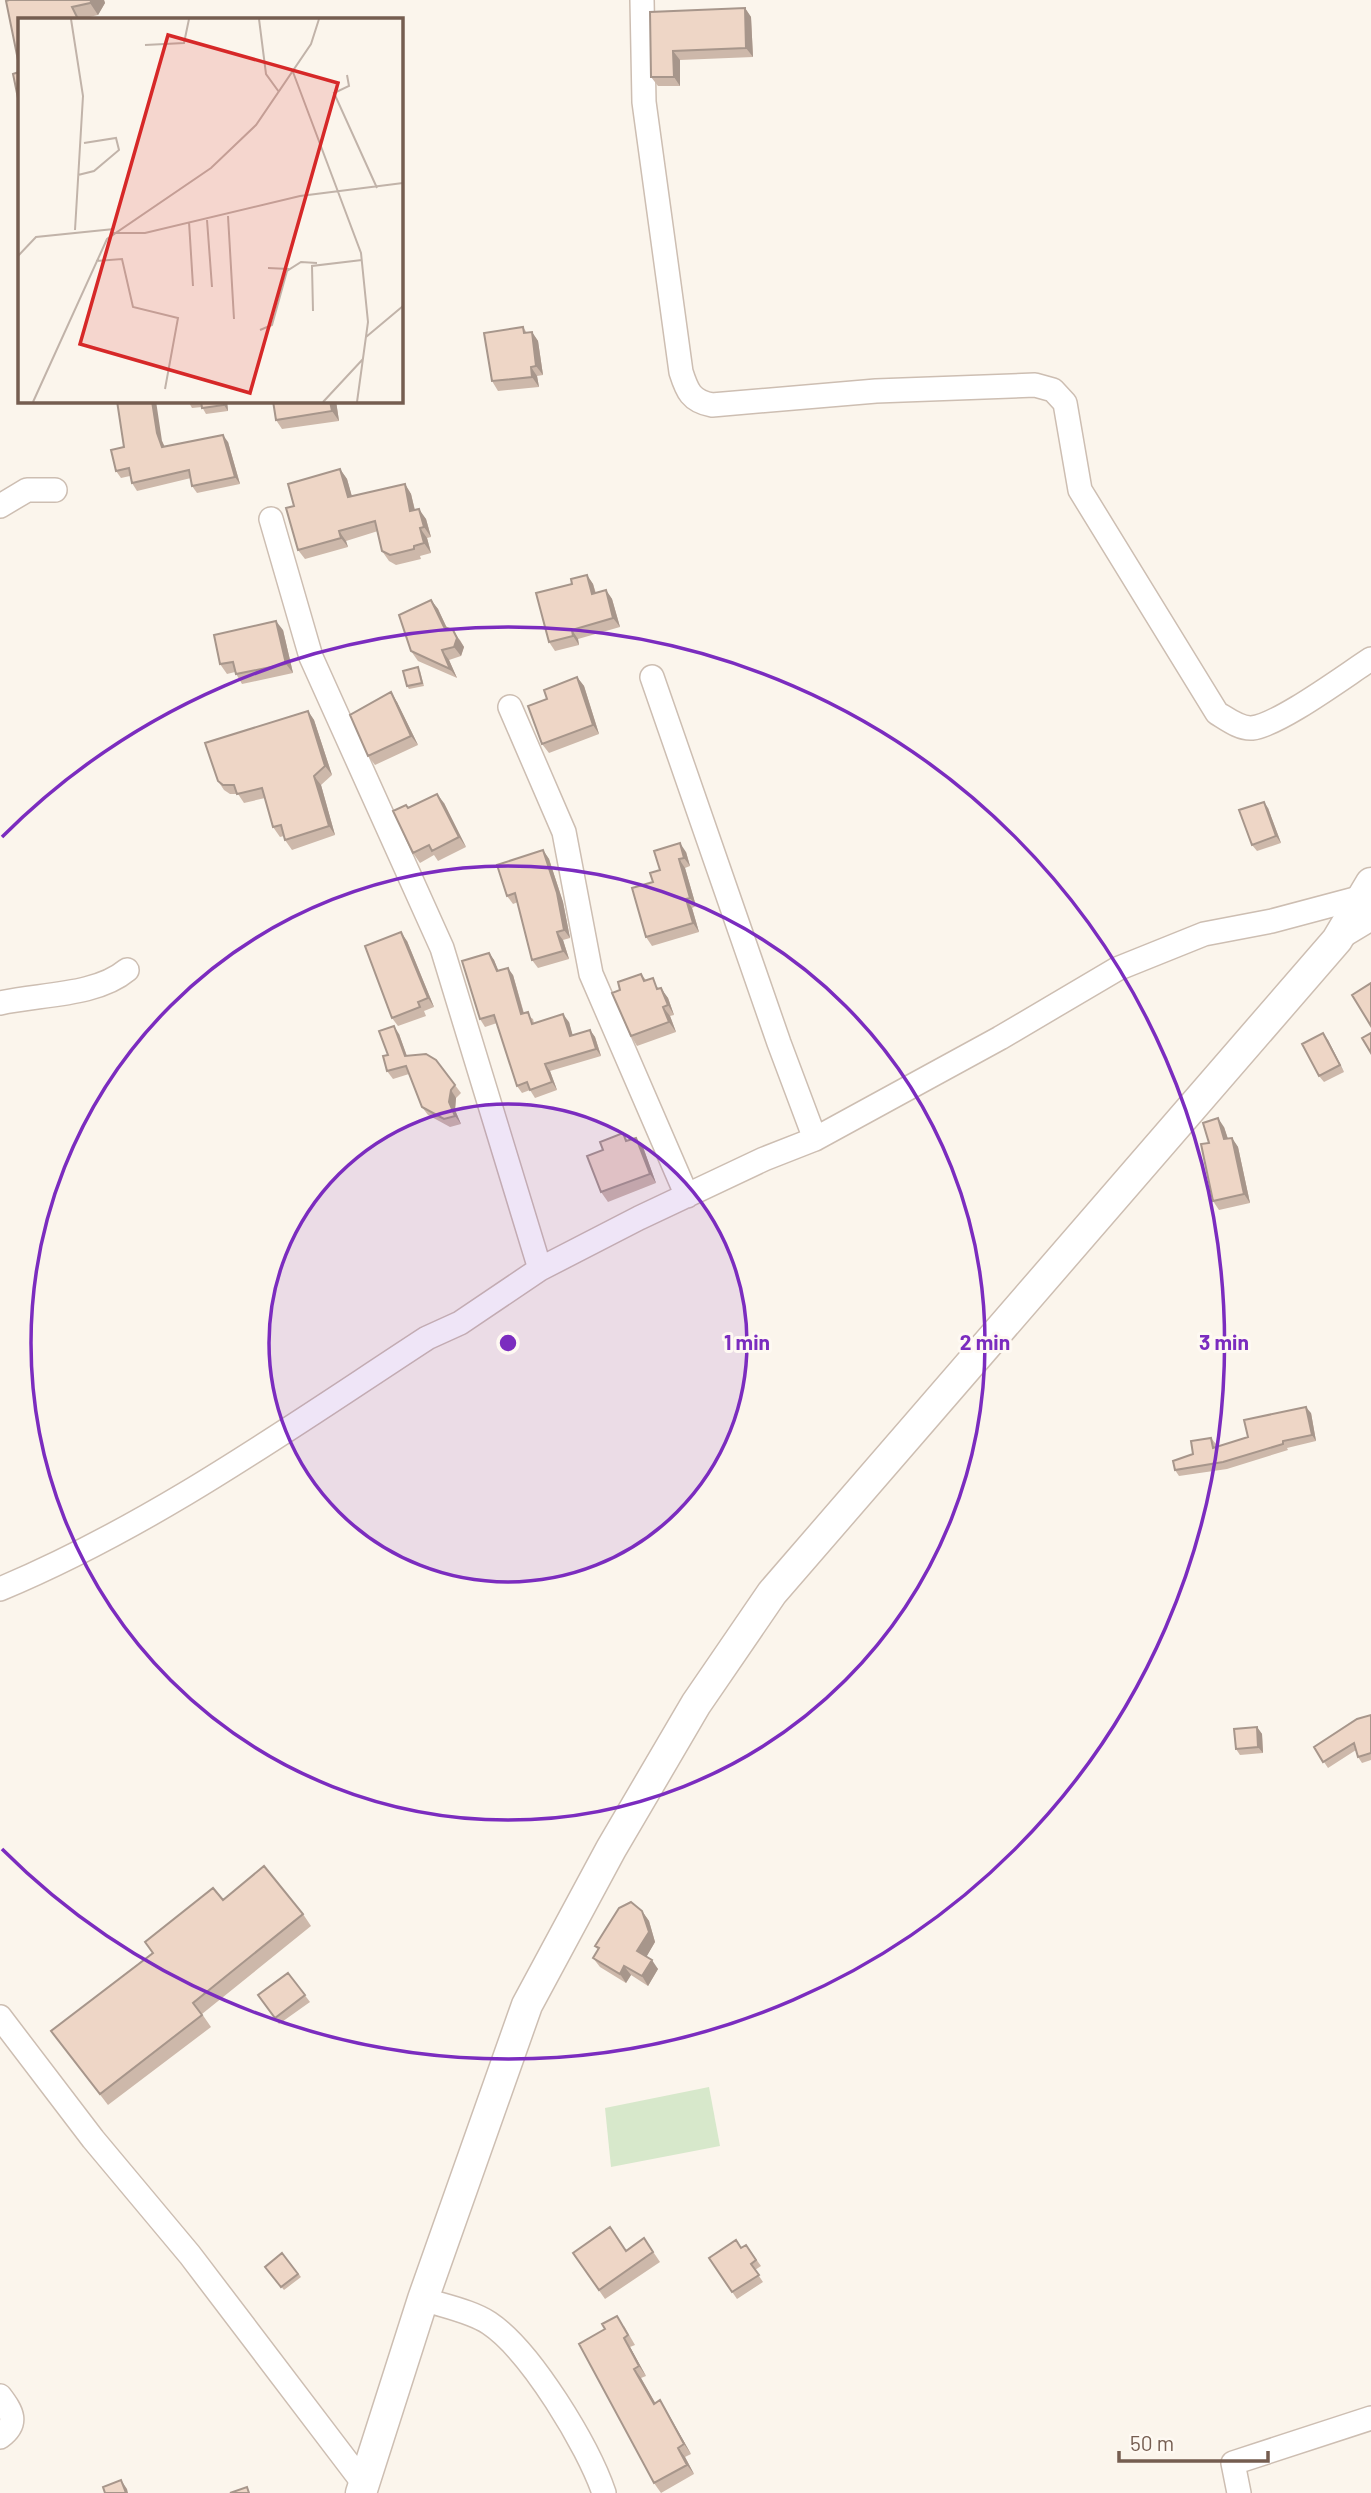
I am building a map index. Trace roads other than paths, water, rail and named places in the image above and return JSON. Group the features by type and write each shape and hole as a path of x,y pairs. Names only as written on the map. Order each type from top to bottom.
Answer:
{"street":[{"path":"642,0 645,102 657,197 681,372 687,390 696,402 712,405 876,391 1035,385 1053,390 1065,403 1080,490 1217,713 1235,724 1252,728 1273,721 1371,659"},
{"path":"0,506 27,490 55,490"},
{"path":"271,519 316,669 355,749 442,948 540,1269"},
{"path":"652,677 815,1139"},
{"path":"510,707 564,832 591,974 687,1196"},
{"path":"0,1589 114,1535 222,1472 426,1338 460,1323 540,1269 764,1159 815,1139 1000,1038 1117,969 1204,934 1368,900"},
{"path":"362,2488 423,2299 527,2005 611,1849 696,1704 772,1593 1337,940 1368,900"},
{"path":"0,1003 95,986 114,981 127,970"},
{"path":"0,2017 93,2139 190,2255 362,2488"},
{"path":"423,2299 488,2322 514,2346 563,2412 604,2493"},
{"path":"0,2396 13,2419 12,2426 0,2437"},
{"path":"1240,2493 1233,2463 1371,2418"}]}
